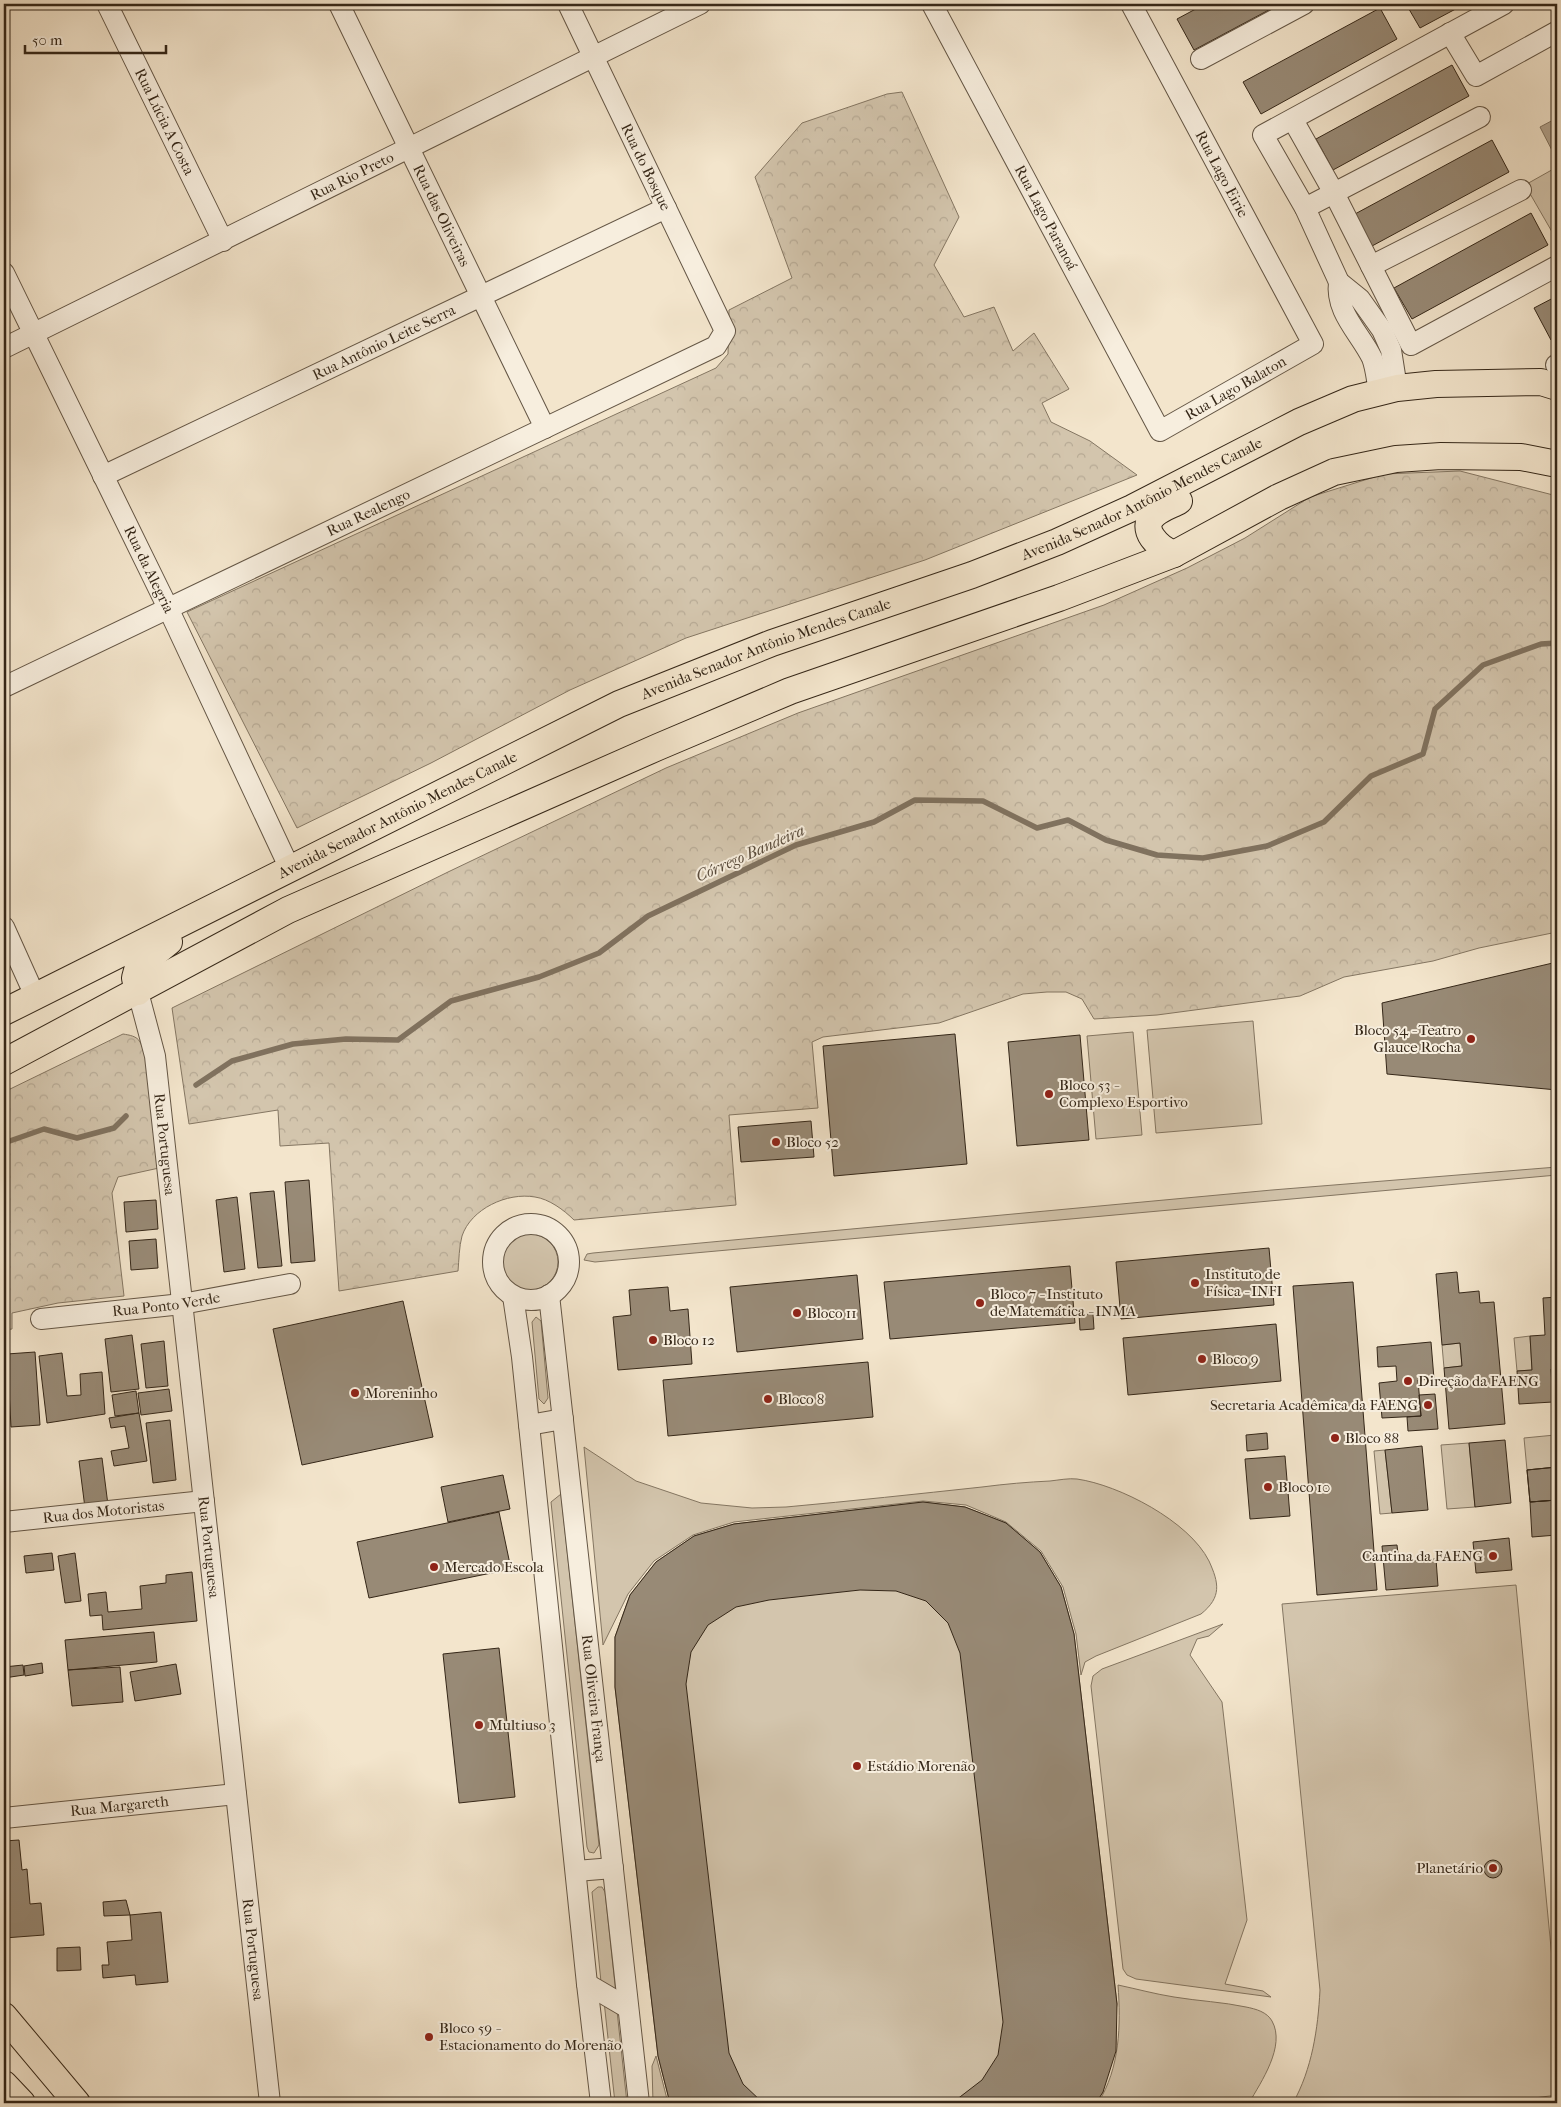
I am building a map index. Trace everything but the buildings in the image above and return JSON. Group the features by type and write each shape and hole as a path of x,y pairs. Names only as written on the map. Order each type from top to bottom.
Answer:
{"main road":[{"name":"Avenida Senador Antônio Mendes Canale","path":"4,1012 619,704 772,643 972,575 1048,545 1132,508 1299,422 1353,399 1388,390 1436,384 1531,382 1557,372"},
{"path":"4,1062 138,992 288,910 658,746 790,691 1068,595 1174,554 1279,498 1334,472 1396,459 1441,456 1521,458 1557,464"},
{"path":"1174,554 1159,547 1154,541 1149,528 1150,520 1155,513 1190,495 1200,485 1209,470"},
{"path":"288,910 299,896 299,888 290,869"},
{"path":"138,992 135,978 138,967 175,938 197,916"},
{"path":"4,2016 77,2103"},
{"path":"4,2084 22,2103"}],"street":[{"name":"Rua Lúcia A Costa","path":"107,4 223,241"},
{"name":"Rua das Oliveiras","path":"339,4 545,428"},
{"name":"Rua do Bosque","path":"568,4 592,58 725,331"},
{"name":"Rua Rio Preto","path":"4,348 700,4"},
{"name":"Rua Lago Paranoá","path":"932,4 1160,431"},
{"name":"Rua Lago Eirie","path":"1131,4 1313,344"},
{"path":"1201,59 1304,4"},
{"path":"1388,390 1391,350 1382,330 1360,299 1339,282 1305,208 1263,135 1504,4"},
{"path":"1450,33 1476,76 1556,32"},
{"path":"1305,208 1480,116"},
{"path":"1293,120 1334,193 1411,345 1557,266"},
{"path":"1371,266 1521,190"},
{"name":"Rua Antônio Leite Serra","path":"103,476 666,208"},
{"name":"Rua da Alegria","path":"4,273 168,608 290,869"},
{"name":"Rua Realengo","path":"4,687 716,346 725,331"},
{"name":"Rua Lago Balaton","path":"1160,431 1313,344"},
{"path":"4,927 34,996"},
{"name":"Rua Portuguesa","path":"138,992 155,1056 270,2103"},
{"path":"526,1224 550,1229 566,1247 569,1258 564,1282 550,1295 535,1300 513,1296 497,1280 493,1268 493,1256 497,1244 504,1235 514,1228 526,1224"},
{"name":"Rua Ponto Verde","path":"41,1319 182,1304 290,1284"},
{"name":"Rua Oliveira França","path":"550,1295 639,2103"},
{"path":"513,1296 530,1425 587,1984 601,2103"},
{"path":"530,1425 563,1419"},
{"name":"Rua dos Motoristas","path":"4,1522 204,1501"},
{"name":"Rua Margareth","path":"4,1818 236,1794"},
{"path":"576,1871 613,1868"},
{"path":"587,1984 628,2008"}],"green space":[{"path":"902,92 959,217 934,265 964,317 994,307 1013,351 1034,333 1069,389 1042,403 1051,422 1090,441 1137,475 925,560 686,638 570,690 431,763 297,828 187,612 716,368 728,354 729,310 792,278 755,177 802,123 887,94"},
{"path":"1557,167 1557,235 1555,237 1525,185"},
{"path":"1460,471 1557,496 1557,932 1479,948 1433,961 1344,977 1300,996 1157,1015 1094,1019 1082,999 1066,992 1023,994 939,1023 823,1037 812,1042 818,1108 729,1115 736,1205 574,1220 546,1200 524,1196 513,1197 491,1204 473,1218 467,1226 461,1240 458,1271 339,1291 329,1143 280,1146 278,1110 189,1124 172,1008 448,872 666,768 798,713 1104,605 1187,568 1245,538 1310,497 1384,474"},
{"path":"1253,1021 1262,1124 1156,1133 1147,1030"},
{"path":"1133,1032 1142,1135 1096,1139 1087,1036"},
{"path":"123,1034 137,1038 144,1051 155,1122 159,1168 118,1177 112,1193 124,1296 58,1303 12,1313 12,1329 4,1330 4,1092"},
{"path":"1557,1167 1557,1175 595,1262 584,1260 587,1254 593,1253 1272,1190"},
{"path":"524,1234 536,1234 546,1238 554,1246 558,1262 554,1278 546,1286 536,1290 524,1290 514,1286 506,1278 502,1268 502,1256 506,1246 514,1238"},
{"path":"536,1317 541,1321 548,1398 544,1404 539,1399 532,1322"},
{"path":"1530,1336 1532,1370 1517,1371 1514,1338"},
{"path":"1460,1343 1462,1366 1444,1368 1442,1345"},
{"path":"1555,1435 1557,1467 1527,1470 1524,1438"},
{"path":"1469,1443 1475,1507 1447,1509 1441,1445"},
{"path":"584,1447 636,1481 701,1503 752,1508 786,1507 1008,1484 1077,1479 1113,1489 1132,1497 1170,1519 1199,1546 1209,1561 1215,1576 1217,1589 1213,1602 1201,1614 1096,1656 1085,1662 1081,1675 1076,1634 1063,1587 1041,1551 1006,1522 966,1505 923,1501 734,1522 693,1535 654,1561 628,1594 603,1645"},
{"path":"1385,1450 1392,1513 1380,1514 1374,1451"},
{"path":"561,1494 599,1845 594,1853 589,1852 587,1847 551,1502"},
{"name":"Estádio Morenão","path":"923,1502 965,1507 1006,1523 1040,1552 1061,1587 1074,1634 1117,2004 1103,2092 1096,2103 670,2103 658,2056 615,1687 615,1637 630,1595 656,1562 694,1536 734,1524"},
{"path":"1516,1585 1557,2010 1557,2095 1497,2103 1293,2103 1300,2090 1313,2048 1320,1990 1282,1604"},
{"path":"1223,1624 1209,1636 1197,1639 1190,1655 1222,1702 1247,1920 1225,1984 1263,1991 1271,1997 1136,1979 1127,1975 1123,1969 1091,1686 1093,1676 1102,1669"},
{"path":"598,1887 602,1887 605,1892 616,1994 601,1982 592,1892"},
{"path":"1118,1985 1167,1996 1246,2007 1267,2015 1276,2031 1274,2052 1270,2064 1249,2103 1098,2103 1105,2090 1115,2061 1119,2031"},
{"path":"604,2001 617,2011 627,2103 615,2103"},
{"path":"656,2056 668,2103 653,2103 652,2066"}],"shaded area":[{"path":"1557,118 1557,160 1540,127"}],"waterway":[{"name":"Córrego Bandeira","path":"196,1085 232,1061 293,1044 346,1039 398,1040 451,1001 539,977 599,953 648,916 796,845 874,822 915,800 983,801 1037,828 1068,820 1106,840 1157,855 1203,858 1267,846 1324,822 1371,776 1423,754 1435,709 1483,665 1541,644 1557,643"},
{"name":"Córrego Bandeira","path":"4,1143 44,1129 77,1138 114,1128 126,1116"}],"place":[{"name":"Bloco 54 - Teatro Glauce Rocha","path":"1471,1039"},
{"name":"Bloco 53 - Complexo Esportivo","path":"1049,1094"},
{"name":"Bloco 52","path":"776,1142"},
{"name":"Instituto de Física - INFI","path":"1195,1283"},
{"name":"Bloco 7 - Instituto de Matemática - INMA","path":"980,1303"},
{"name":"Bloco 11","path":"797,1313"},
{"name":"Bloco 12","path":"653,1340"},
{"name":"Bloco 9","path":"1202,1359"},
{"name":"Direção da FAENG","path":"1408,1381"},
{"name":"Moreninho","path":"355,1393"},
{"name":"Bloco 8","path":"768,1399"},
{"name":"Secretaria Acadêmica da FAENG","path":"1428,1405"},
{"name":"Bloco 88","path":"1335,1438"},
{"name":"Bloco 10","path":"1268,1487"},
{"name":"Cantina da FAENG","path":"1493,1556"},
{"name":"Mercado Escola","path":"434,1567"},
{"name":"Multiuso 3","path":"479,1725"},
{"name":"Estádio Morenão","path":"857,1766"},
{"name":"Planetário","path":"1493,1868"},
{"name":"Bloco 59 - Estacionamento do Morenão","path":"429,2037"}]}
